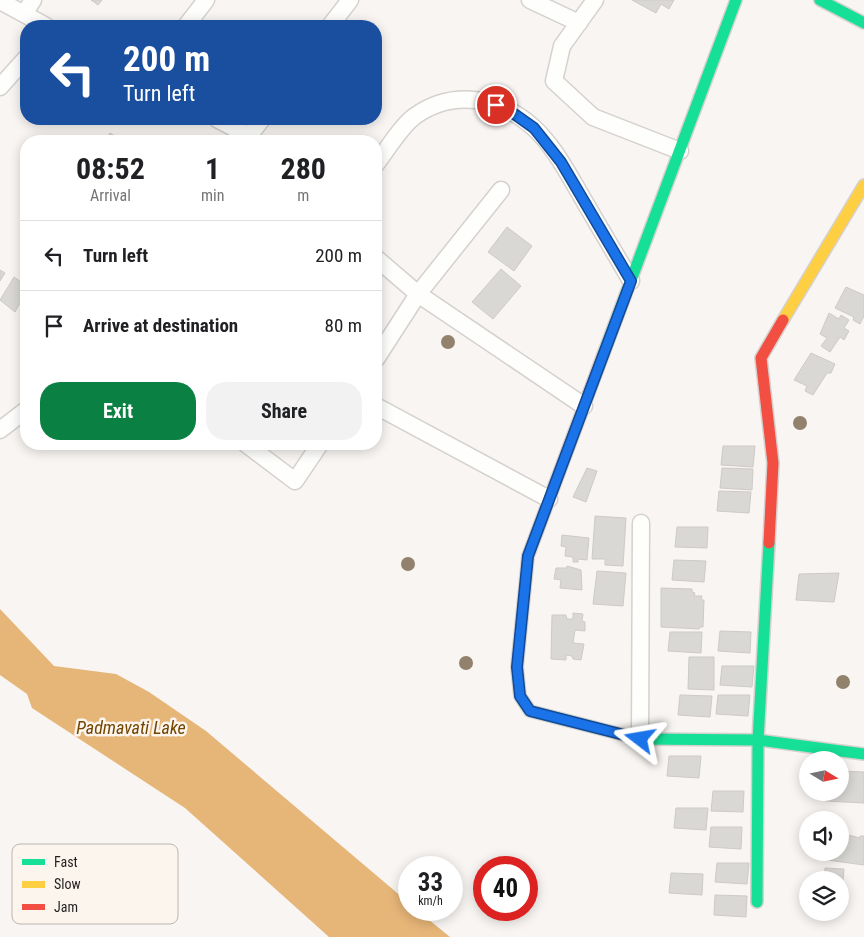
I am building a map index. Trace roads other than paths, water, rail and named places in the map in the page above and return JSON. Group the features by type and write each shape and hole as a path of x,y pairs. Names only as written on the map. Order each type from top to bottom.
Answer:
{"street":[{"path":"24,14 33,0"},
{"path":"191,20 206,0"},
{"path":"335,20 350,0"},
{"path":"530,0 579,23"},
{"path":"596,0 562,46 554,81 593,117 680,151"},
{"path":"736,0 528,556 517,667 520,696 530,711 640,739 758,740 864,754"},
{"path":"820,0 864,23"},
{"path":"0,2 35,20"},
{"path":"0,86 20,64"},
{"path":"382,157 414,117 439,103 461,98 483,99 510,111 534,128 561,162 631,281"},
{"path":"227,125 243,135"},
{"path":"757,902 758,740 773,463 761,358 864,185"},
{"path":"382,348 418,294 501,190"},
{"path":"382,263 418,294 584,406"},
{"path":"382,409 549,499"},
{"path":"0,430 20,415"},
{"path":"254,450 294,481 316,450"},
{"path":"640,739 641,523"}],"water":[{"name":"Padmavati Lake","path":"0,609 54,666 116,674 149,692 206,731 398,894 398,921 430,921 450,937 329,937 185,808 32,708 27,694 0,675"}]}
